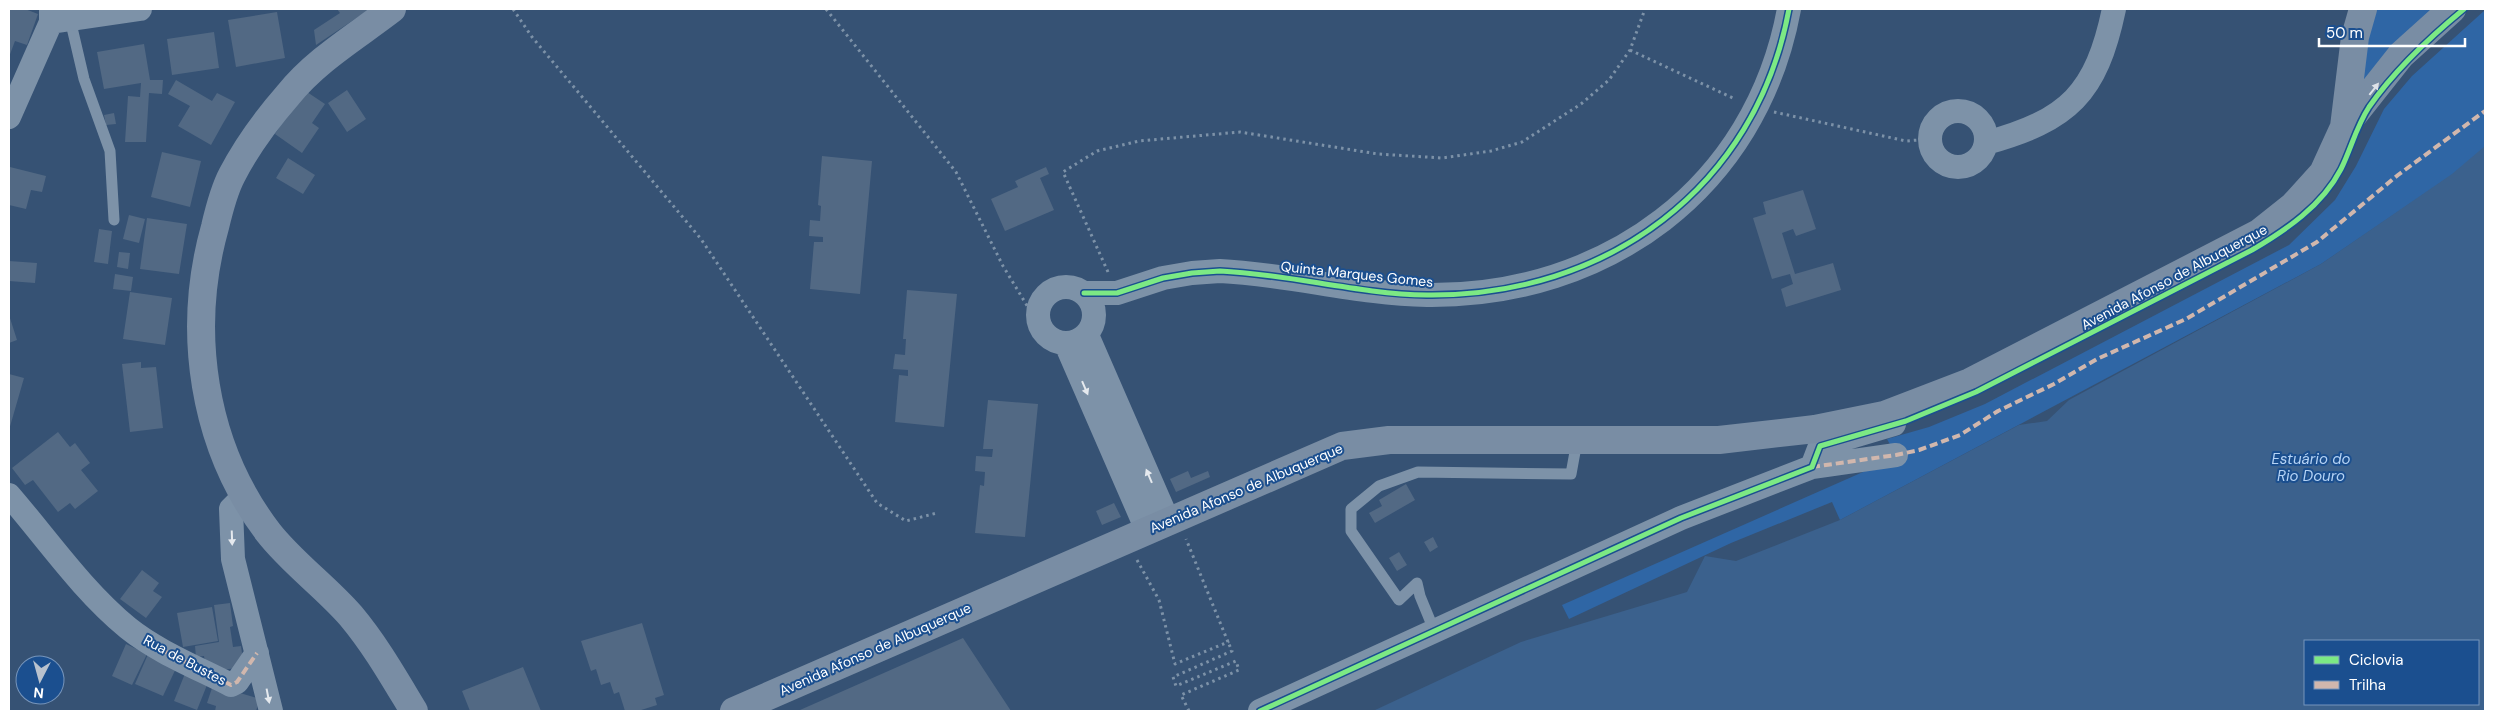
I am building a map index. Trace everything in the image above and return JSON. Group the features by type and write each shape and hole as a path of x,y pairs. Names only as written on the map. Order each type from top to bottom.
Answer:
{"main road":[{"path":"392,9 317,66 289,94 257,135 232,176 205,261 200,308 201,356 208,399 219,440 245,494 268,532 350,615 376,647 414,711"},
{"path":"2344,127 2355,37 2363,9"},
{"path":"2344,127 2401,55 2452,9"},
{"name":"Avenida Afonso de Albuquerque","path":"734,711 1157,532 1329,450 1357,442 1389,440 1719,440 1816,429 1884,415 1970,382 2259,233 2293,206 2323,173 2344,127"}],"street":[{"path":"9,117 57,17 140,9"},
{"name":"Quinta Marques Gomes","path":"1040,327 1038,308 1048,293 1066,287 1084,293 1117,293 1150,281 1205,272 1251,273 1424,295 1483,293 1544,281 1597,261 1642,234 1671,213 1711,175 1735,142 1755,108 1774,65 1789,9"},
{"path":"1986,143 2035,128 2058,115 2078,97 2100,62 2114,9"},
{"path":"1960,110 1978,117 1983,125 1986,143 1984,152 1978,159 1961,167 1943,163 1936,156 1930,139 1936,121 1942,115 1960,110"},
{"path":"1084,293 1090,300 1091,326 1157,532"},
{"name":"Quinta Marques Gomes","path":"1066,344 1081,340 1117,293"},
{"path":"1040,327 1050,339 1066,344 1157,532"},
{"path":"1812,467 1820,446 1906,421"},
{"path":"1260,711 1681,518 1812,467 1896,455"},
{"path":"245,494 231,509 233,559 271,711"},
{"name":"Rua de Bustes","path":"9,495 82,586 128,628 160,649 231,684 237,682 257,653"}],"lane":[{"path":"57,17 84,79 110,151 114,220"},
{"path":"1434,630 1420,596 1418,583 1399,600 1351,531 1351,508 1379,486 1418,472 1571,474 1577,441"}],"path":[{"path":"513,9 532,38 700,240 877,503 906,521 938,513"},
{"path":"826,9 956,172 1003,266 1040,327"},
{"path":"1117,293 1063,172 1097,151 1139,141 1240,132 1378,154 1442,158 1491,151 1522,142 1582,104 1610,80 1630,50 1646,9"},
{"path":"1630,50 1755,108 1906,140 1930,139"},
{"path":"1157,532 1159,600 1175,664 1228,642"},
{"path":"1157,532 1232,651 1173,677 1176,686 1236,661 1239,670 1181,695 1189,711"}],"shaded area":[{"path":"2369,9 2442,9 2361,93"},
{"name":"Estuário do Rio Douro","path":"2485,10 2485,711 1680,711 1896,588 2452,175 2321,264 1840,520 1832,502 1731,543 1569,619 1562,605 1897,457 1887,439 1929,427 1985,404 2289,245 2335,200 2356,166 2384,109 2412,76"}],"water":[{"name":"Estuário do Rio Douro","path":"2485,146 2485,711 1373,711 1521,642 1687,592 1705,556 1736,561 1840,520 2019,425 2047,421 2069,400 2321,264 2452,174"}],"building":[{"path":"9,9 25,9 38,14 27,45 15,41 9,57"},
{"path":"337,9 370,9 316,45 314,30 340,13"},
{"path":"277,12 285,58 236,67 228,20"},
{"path":"214,32 219,68 172,75 167,39"},
{"path":"144,44 150,80 163,80 162,94 149,93 146,142 125,142 128,96 140,97 141,83 104,89 97,52"},
{"path":"176,80 212,101 217,93 235,102 211,145 178,126 190,106 168,94"},
{"path":"304,90 325,104 312,123 319,128 302,153 275,134"},
{"path":"347,90 366,119 347,132 328,103"},
{"path":"114,113 116,124 106,125 104,115"},
{"path":"162,152 201,161 190,207 151,197"},
{"path":"822,156 872,161 860,294 810,289 814,242 823,242 823,237 809,236 810,220 820,221 821,206 818,205"},
{"path":"288,158 315,175 303,194 276,178"},
{"path":"10,167 46,176 42,192 31,190 26,209 9,205"},
{"path":"1046,167 1049,174 1040,178 1054,210 1005,231 991,199 1018,187 1015,181"},
{"path":"1803,190 1816,229 1796,236 1793,229 1782,233 1795,274 1833,263 1841,290 1786,307 1781,289 1793,284 1790,274 1772,279 1753,218 1766,214 1763,202"},
{"path":"129,215 145,219 139,243 123,239"},
{"path":"147,218 187,224 179,274 140,269"},
{"path":"99,229 112,231 108,264 94,262"},
{"path":"119,252 130,253 128,269 117,267"},
{"path":"9,261 37,263 35,283 9,281"},
{"path":"115,274 133,277 131,291 113,289"},
{"path":"907,290 957,294 944,427 895,422 899,375 908,376 908,370 893,369 895,354 905,355 906,339 903,339"},
{"path":"130,292 172,298 165,345 123,339"},
{"path":"9,315 17,340 9,343"},
{"path":"141,362 141,368 156,367 163,428 130,432 122,364"},
{"path":"9,374 24,378 9,430"},
{"path":"988,400 1038,404 1025,537 975,533 980,485 984,486 985,472 975,471 976,456 992,457 993,449 983,449"},
{"path":"58,432 70,447 75,443 90,463 81,470 98,491 75,509 70,503 58,512 33,480 25,485 12,468"},
{"path":"1188,471 1191,478 1208,471 1210,477 1176,492 1170,479"},
{"path":"1406,484 1415,500 1375,523 1369,513 1382,506 1379,500"},
{"path":"1114,503 1121,517 1102,525 1096,511"},
{"path":"1433,537 1438,547 1430,552 1424,542"},
{"path":"1399,552 1407,565 1397,571 1389,558"},
{"path":"142,570 159,583 153,591 162,597 146,618 120,599"},
{"path":"230,603 233,626 230,627 233,647 241,646 244,667 207,672 204,656 196,657 195,646 219,642 214,605"},
{"path":"212,607 218,641 183,647 177,613"},
{"path":"642,623 664,695 655,698 657,705 638,711 625,711 619,692 614,694 610,682 601,685 596,669 591,671 581,641"},
{"path":"963,638 1011,711 800,710"},
{"path":"126,644 147,654 132,685 112,676"},
{"path":"149,652 178,664 163,696 135,684"},
{"path":"523,667 541,711 470,711 462,691"},
{"path":"186,671 209,680 197,710 174,701"},
{"path":"213,685 260,699 256,711 215,711 216,706 207,703"}],"marked path":[{"path":"1812,467 1896,455 1919,450 1960,435 1998,411 2054,384 2097,359 2186,319 2317,242 2398,175 2485,111"},
{"path":"160,649 231,685 237,682 257,653"}],"cycle path":[{"path":"1084,293 1117,293 1163,278 1220,271 1272,276 1401,294 1427,295 1493,291 1554,276 1612,253 1663,220 1707,179 1744,129 1771,73 1789,9"},
{"path":"1260,711 1681,518 1812,467 1820,446 1906,421 1976,392 2252,250 2302,216 2324,194 2341,169 2369,107 2413,55 2464,9"}]}
